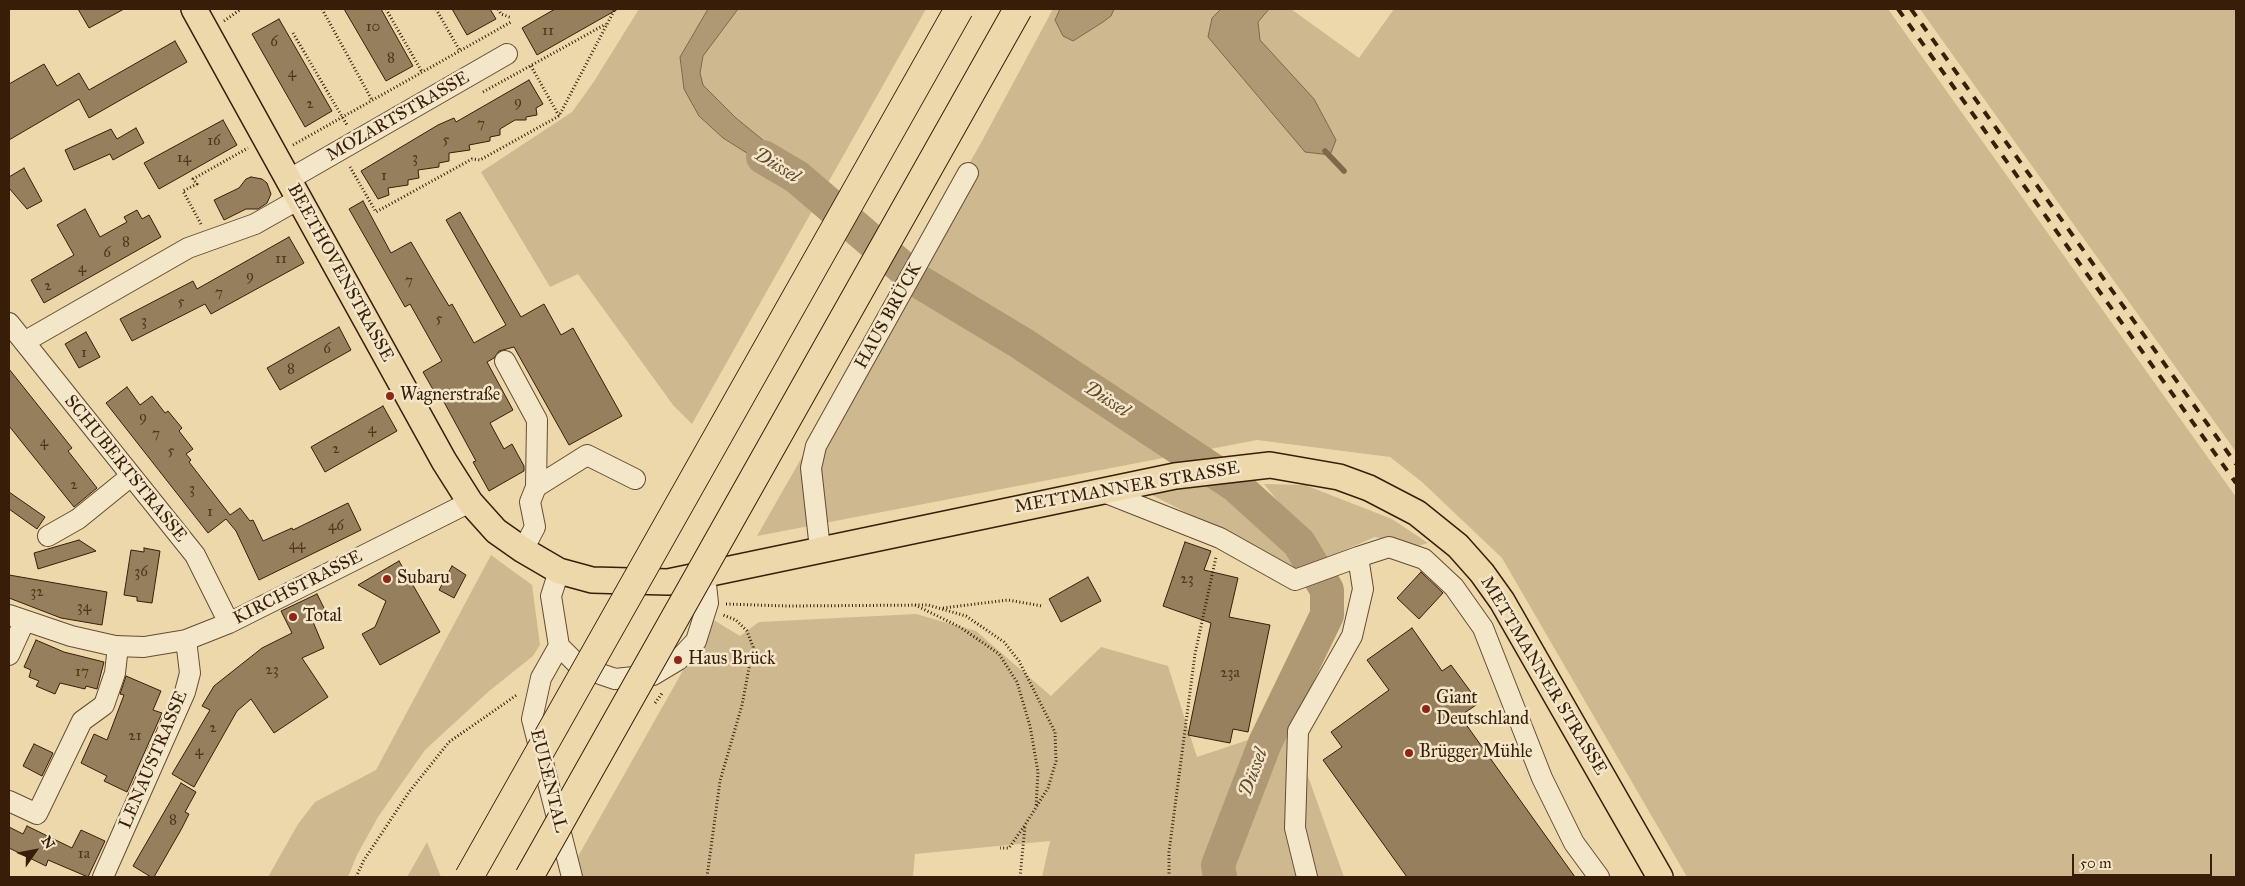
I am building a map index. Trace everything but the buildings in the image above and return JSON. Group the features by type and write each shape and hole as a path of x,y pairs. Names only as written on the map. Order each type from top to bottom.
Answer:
{"highway":[{"path":"468,877 959,9"},
{"path":"529,877 1018,9"}],"main road":[{"name":"BEETHOVENSTRASSE","path":"194,9 403,389 470,502 496,531"},
{"name":"METTMANNER STRASSE","path":"496,531 523,550 559,571 592,580 668,582 1175,476 1248,466 1270,465 1308,470 1339,477 1369,488 1417,513 1458,546 1502,601 1660,877"}],"street":[{"name":"MOZARTSTRASSE","path":"294,190 348,145 507,54"},
{"name":"HAUS BRÜCK","path":"820,549 811,468 816,446 968,173"},
{"path":"24,342 188,248 255,224 294,190"},
{"name":"SCHUBERTSTRASSE","path":"9,323 195,555 229,623"},
{"path":"505,361 537,420 536,487 530,502 535,527 523,550"},
{"path":"536,487 587,454 635,478"},
{"path":"48,536 78,520 131,476"},
{"path":"1101,491 1220,538 1295,580 1390,547 1424,559 1454,587 1483,628 1542,778 1574,843 1599,877"},
{"name":"KIRCHSTRASSE","path":"16,618 71,636 118,646 144,647 186,640 229,623 470,502"},
{"path":"1307,877 1295,828 1298,731 1352,636 1363,589 1358,557"},
{"path":"559,571 551,596 558,646 580,667 615,679 653,675 678,660 696,641 706,610 704,575"},
{"path":"9,655 16,618"},
{"name":"LENAUSTRASSE","path":"103,877 185,692 190,672 186,640"},
{"path":"9,801 37,814 82,721 104,705 115,673 118,646"},
{"name":"EULENTAL","path":"558,646 541,678 532,719 572,877"}],"path":[{"path":"322,9 372,100"},
{"path":"386,9 422,72"},
{"path":"436,9 460,51"},
{"path":"209,240 183,192 197,184 193,179 342,117 512,20 501,14 498,9"},
{"path":"293,32 342,117 348,145 376,212 472,159 480,160 559,116 615,9"},
{"path":"457,82 468,100 607,24"},
{"path":"531,66 559,116"},
{"path":"1169,877 1169,852 1197,644 1220,538"},
{"path":"941,608 1008,600 1042,606"},
{"path":"914,605 960,627 1000,654 1017,682 1030,726 1038,772 1036,808"},
{"path":"706,610 787,606 928,605 966,616 984,626 1004,642 1019,661 1040,699 1055,732 1056,761 1048,788 1036,808 1009,848 1000,848"},
{"path":"706,610 736,620 746,632 753,648 742,705 720,781 707,877"},
{"path":"356,877 364,860 409,792 449,742 541,678"},
{"path":"1020,877 1025,825"}],"shaded area":[{"path":"639,9 926,9 692,424 673,405 578,274 550,287 481,172 572,112 593,83"},
{"path":"1053,9 1291,9 1359,58 1394,9 1888,9 2236,497 2236,877 1687,877 1502,558 1422,482 1390,457 1257,440 757,536 982,141"},
{"path":"1920,9 2236,9 2236,452 2154,337"},
{"path":"1216,482 1297,558 1303,572 1146,492"},
{"path":"1264,484 1305,485 1392,519 1428,543 1414,547 1375,537 1324,559"},
{"path":"491,555 532,585 540,645 533,656 488,692 425,750 378,817 357,855 348,877 268,877 298,824 315,802 376,770"},
{"path":"916,614 976,631 1051,696 1101,647 1168,666 1197,757 1290,726 1344,877 1042,877 1050,841 915,854 913,877 581,877 576,860 712,619 740,636 759,622"},
{"path":"427,842 441,877 407,877"}],"water":[{"path":"708,9 738,9 703,56 700,73 703,85 736,118 769,145 807,164 801,187 723,138 699,116 684,89 680,57"},
{"path":"1060,9 1114,9 1111,16 1073,41 1063,36 1055,20"},
{"path":"1221,9 1269,9 1258,22 1260,40 1314,99 1336,140 1330,155 1305,152 1208,37 1212,18"}],"waterway":[{"path":"1325,151 1344,171"},
{"name":"Düssel","path":"763,157 797,177 918,281 1021,343 1235,485 1299,543 1327,590 1327,615 1265,743 1218,865 1220,877"}],"railway":[{"path":"1898,9 2236,483"},
{"path":"1911,9 2236,464"}],"place":[{"name":"Wagnerstraße","path":"390,396"},
{"name":"Subaru","path":"387,579"},
{"name":"Total","path":"293,617"},
{"name":"Haus Brück","path":"678,660"},
{"name":"Giant Deutschland","path":"1426,709"},
{"name":"Brügger Mühle","path":"1409,753"}]}
